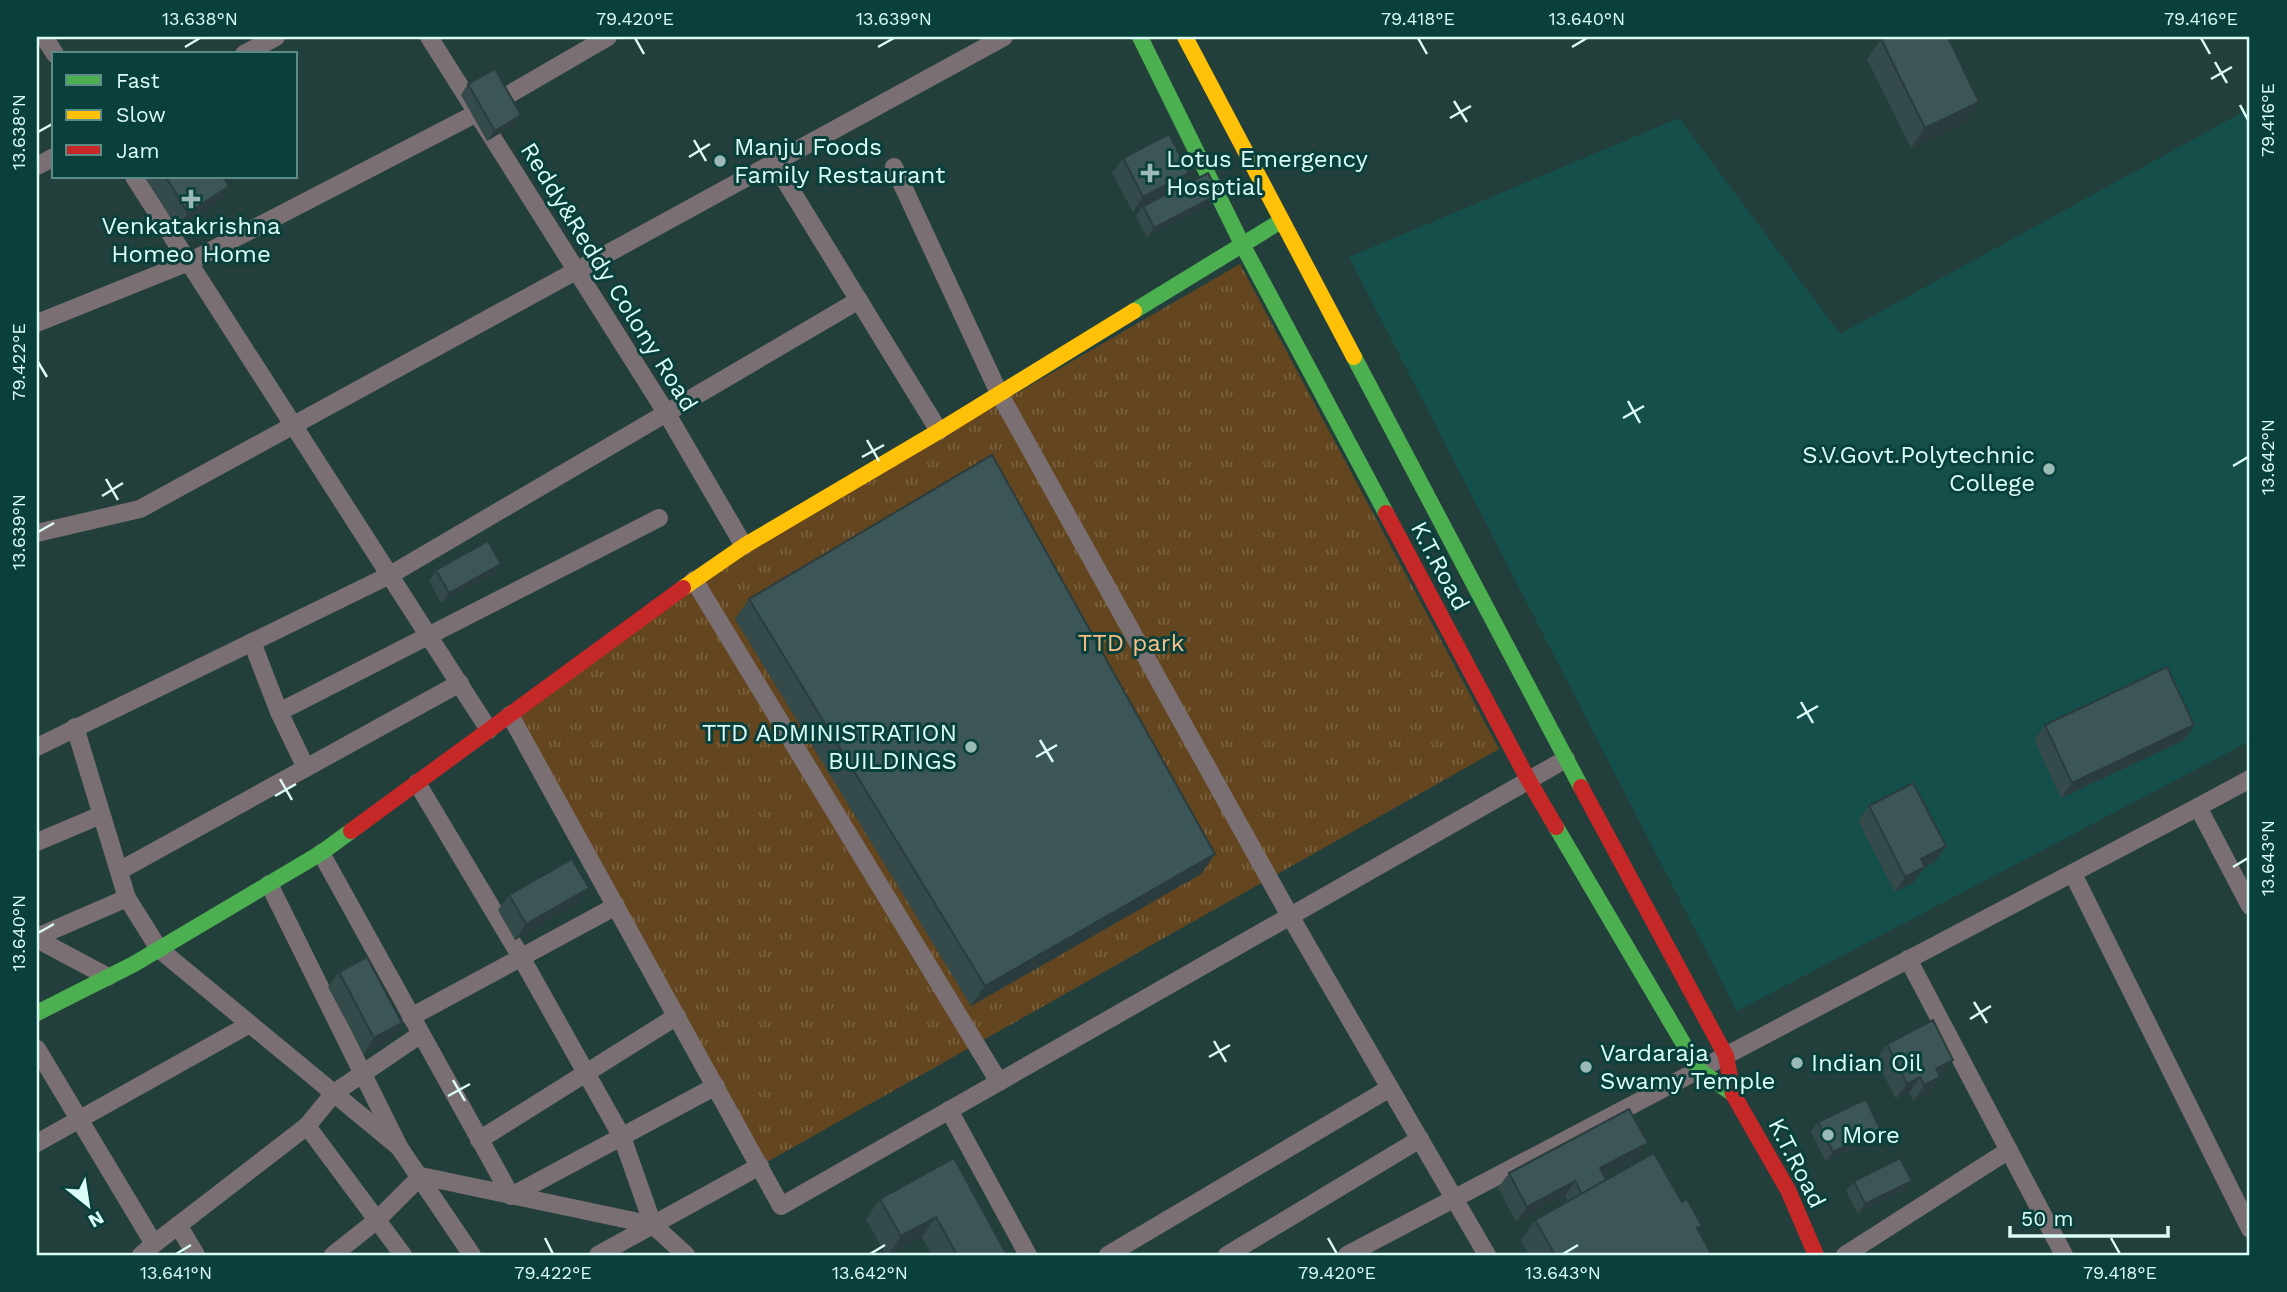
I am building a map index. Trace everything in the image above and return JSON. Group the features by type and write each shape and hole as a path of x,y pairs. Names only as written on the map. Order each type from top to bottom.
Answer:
{"main road":[{"name":"K.T.Road","path":"1140,37 1242,244 1529,780 1699,1070 1733,1094"},
{"name":"K.T.Road","path":"1185,37 1566,760 1726,1055 1733,1094 1788,1190 1813,1254"},
{"path":"37,1013 159,949 321,853 694,579 744,546 1281,221"}],"street":[{"path":"44,37 54,52"},
{"path":"248,52 276,37"},
{"name":"Reddy&Reddy Colony Road","path":"429,37 667,414 744,546"},
{"path":"37,323 189,262 477,113 608,37"},
{"path":"37,533 140,509 1004,37"},
{"path":"775,164 939,430"},
{"path":"894,167 999,393 1290,916 1487,1255"},
{"path":"135,178 489,730"},
{"path":"37,747 390,575 859,300"},
{"path":"279,712 659,518"},
{"path":"694,579 999,1082"},
{"path":"252,642 279,712 306,768"},
{"path":"119,871 460,683"},
{"path":"510,715 781,1206 1566,760"},
{"path":"75,727 127,898 159,949 399,1147"},
{"path":"1348,1255 2250,779"},
{"path":"417,783 521,957 622,1137 653,1225 686,1255"},
{"path":"2198,807 2250,906"},
{"path":"37,842 101,815"},
{"path":"321,853 512,1196"},
{"path":"2073,874 2250,1229"},
{"path":"270,884 399,1147 472,1255"},
{"path":"37,938 127,898"},
{"path":"411,1017 616,906"},
{"path":"37,938 108,977"},
{"path":"1908,959 2064,1255"},
{"path":"479,1140 677,1016"},
{"path":"37,1143 250,1024"},
{"path":"37,1049 79,1119 147,1250 307,1126 335,1094 421,1034"},
{"path":"512,1196 716,1086"},
{"path":"1108,1255 1390,1088"},
{"path":"949,1110 1028,1255"},
{"path":"307,1126 403,1255"},
{"path":"1227,1255 1420,1139"},
{"path":"1845,1255 2009,1150"},
{"path":"598,1255 760,1166"},
{"path":"333,1255 377,1220 421,1176 653,1225"},
{"path":"178,1225 196,1255"}],"shaded area":[{"path":"2250,108 2250,741 1737,1011 1349,257 1679,118 1840,334"}],"green space":[{"name":"TTD park","path":"1240,264 1499,749 760,1166 510,715 694,580"}],"building":[{"path":"1948,37 1979,102 1925,128 1881,39"},
{"path":"495,69 521,115 495,131 468,84"},
{"path":"1169,134 1189,173 1143,197 1123,158"},
{"path":"1208,173 1219,194 1154,228 1143,206"},
{"path":"167,178 224,178 229,186 188,213"},
{"name":"TTD ADMINISTRATION BUILDINGS","path":"992,455 1215,854 985,986 749,599"},
{"path":"488,541 501,564 449,593 436,570"},
{"path":"2167,667 2194,725 2072,783 2045,725"},
{"path":"1913,783 1946,846 1921,859 1925,867 1905,877 1869,806"},
{"path":"572,859 589,888 526,924 509,895"},
{"path":"367,957 402,1023 374,1038 339,972"},
{"path":"1933,1020 1953,1060 1936,1069 1940,1077 1924,1085 1920,1077 1907,1084 1887,1044"},
{"path":"1866,1099 1880,1129 1833,1152 1818,1122"},
{"path":"1629,1109 1648,1143 1600,1168 1606,1180 1582,1194 1575,1181 1527,1207 1509,1173"},
{"path":"1654,1153 1682,1202 1687,1199 1702,1226 1697,1228 1712,1255 1555,1255 1535,1220"},
{"path":"954,1158 1007,1255 957,1255 936,1217 901,1236 880,1199"},
{"path":"1900,1158 1912,1181 1865,1204 1854,1181"}],"traffic: fast":[{"path":"1140,37 1242,244 1386,513"},
{"path":"1134,311 1281,221"},
{"path":"1354,357 1581,787"},
{"path":"1556,827 1699,1070 1733,1094"},
{"path":"37,1013 134,964 321,853 351,831"}],"traffic: slow":[{"path":"1185,37 1354,357"},
{"path":"683,588 744,546 939,431 1134,311"}],"traffic: jam":[{"path":"1386,513 1556,827"},
{"path":"351,831 683,588"},
{"path":"1581,787 1726,1056 1733,1094 1788,1190 1816,1255"}],"place":[{"name":"Manju Foods Family Restaurant","path":"720,161"},
{"name":"Lotus Emergency Hosptial","path":"1150,173"},
{"name":"Venkatakrishna Homeo Home","path":"191,199"},
{"name":"S.V.Govt.Polytechnic College","path":"2049,469"},
{"name":"TTD ADMINISTRATION BUILDINGS","path":"971,747"},
{"name":"Indian Oil","path":"1797,1063"},
{"name":"Vardaraja Swamy Temple","path":"1586,1067"},
{"name":"More","path":"1828,1135"}]}
